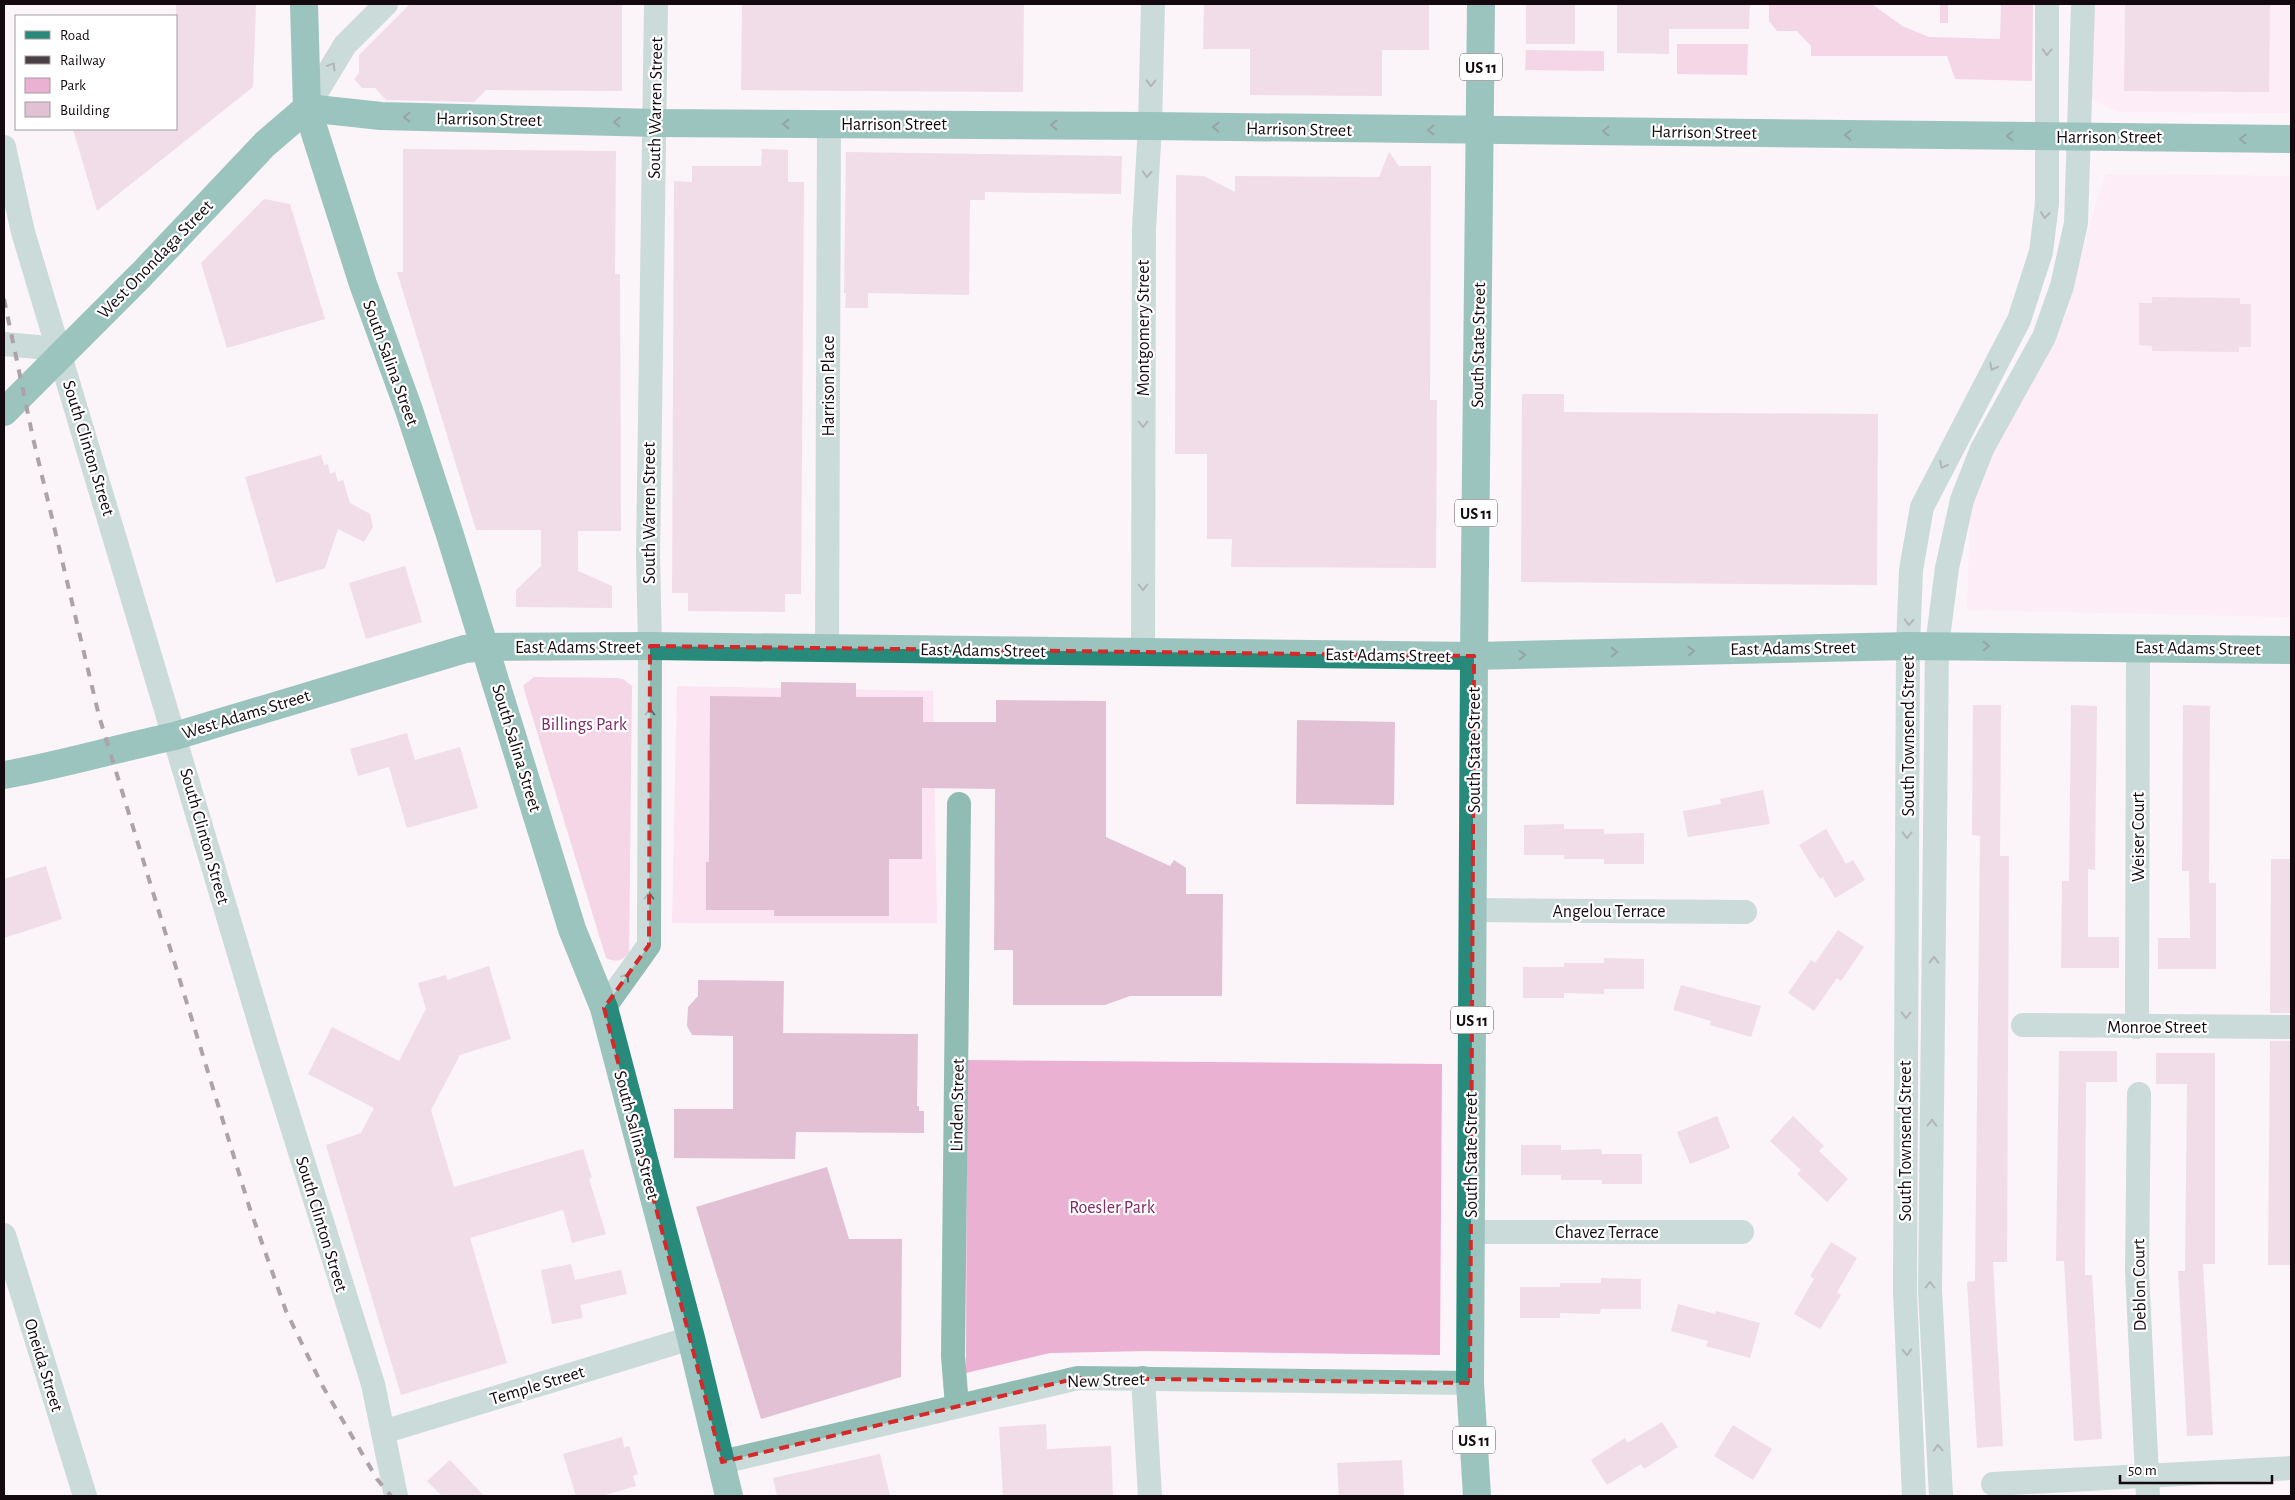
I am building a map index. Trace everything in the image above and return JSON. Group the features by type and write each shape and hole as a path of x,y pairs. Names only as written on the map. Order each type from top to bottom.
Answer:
{"main road":[{"name":"South Salina Street","path":"304,4 307,108 363,284 409,410 572,929 604,1008 691,1338 729,1496"},
{"name":"South State Street","path":"1477,1496 1470,1384 1474,656 1481,4"},
{"name":"Harrison Street","path":"307,108 381,116 656,123 1150,126 2291,139"},
{"name":"West Onondaga Street","path":"4,412 60,352 265,144 307,108"},
{"name":"East Adams Street","path":"485,647 650,646 1474,656 1908,646 2291,650"},
{"name":"West Adams Street","path":"4,775 54,767 126,746 176,736 465,649 485,647"}],"street":[{"path":"307,108 344,45 386,4"},
{"name":"South Warren Street","path":"604,1008 649,945 650,646 648,555 650,306 656,123 656,4"},
{"name":"Montgomery Street","path":"1143,652 1144,229 1150,126 1153,4"},
{"name":"South Townsend Street","path":"1914,1493 1905,1292 1908,646 1911,570 1922,507 2018,320 2041,252 2047,203 2048,4"},
{"name":"South Townsend Street","path":"1940,1493 1930,1291 1937,646 1947,568 1962,500 1982,449 2044,337 2062,286 2076,223 2083,4"},
{"name":"Harrison Place","path":"828,648 829,124"},
{"name":"South Clinton Street","path":"4,148 23,232 176,736 267,1047 372,1384 396,1496"},
{"path":"4,344 60,352"},
{"name":"Weiser Court","path":"2137,1027 2138,648"},
{"name":"Linden Street","path":"957,1406 953,1356 959,804"},
{"name":"Angelou Terrace","path":"1472,910 1745,912"},
{"name":"Monroe Street","path":"2023,1025 2291,1027"},
{"name":"Deblon Court","path":"2139,1094 2137,1272 2148,1486"},
{"name":"Chavez Terrace","path":"1471,1232 1742,1232"},
{"name":"Oneida Street","path":"4,1235 85,1496"},
{"path":"1905,1236 1930,1236"},
{"name":"Temple Street","path":"383,1432 691,1338"},
{"name":"New Street","path":"722,1462 1078,1378 1470,1384"},
{"path":"1143,1378 1150,1496"},
{"path":"1993,1484 2148,1486 2291,1468"},
{"path":"1914,1493 1940,1493"}],"highlighted area":[{"path":"650,646 1474,656 1470,1383 1078,1378 722,1462 604,1008 649,945"}],"shaded area":[{"path":"2093,4 2291,4 2291,113 2118,112 2092,100"},
{"path":"2106,174 2291,176 2291,617 1967,610 1970,515 1987,463 2066,315 2091,219"},
{"path":"677,686 933,691 937,923 672,923"}],"green space":[{"path":"1769,4 1872,4 1902,26 1929,37 2000,39 2001,4 2033,4 2032,81 1955,79 1947,56 1811,56 1811,46 1797,31 1777,31 1769,21"},
{"path":"1940,4 1948,4 1948,23 1940,23"},
{"path":"1677,44 1748,44 1747,75 1677,74"},
{"path":"1526,50 1604,51 1604,71 1525,70"},
{"name":"Billings Park","path":"534,677 616,678 623,679 632,686 629,953 619,960 606,958 523,686"},
{"name":"Roesler Park","path":"967,1060 1442,1064 1440,1355 1148,1351 1050,1353 966,1373"}],"building":[{"path":"176,4 256,4 253,87 97,211 73,130 178,130 178,15 176,15"},
{"path":"410,4 622,4 622,91 486,90 474,102 386,100 375,88 362,88 354,79 359,73 359,55"},
{"path":"742,4 1024,4 1023,92 741,90"},
{"path":"1204,4 1429,4 1429,50 1382,50 1382,96 1250,95 1250,49 1203,49"},
{"path":"1526,4 1575,4 1575,44 1526,44"},
{"path":"1617,4 1750,4 1749,29 1669,29 1669,54 1617,53"},
{"path":"2125,4 2270,4 2269,92 2124,91"},
{"path":"403,149 616,151 615,274 620,274 621,531 578,531 578,571 612,586 612,608 516,607 516,590 541,566 541,530 476,530 397,272 403,272"},
{"path":"762,149 788,150 788,182 804,182 801,594 785,594 785,612 688,611 688,593 672,593 674,181 692,182 692,166 761,166"},
{"path":"846,152 1122,156 1121,194 985,192 985,200 970,200 969,295 868,293 868,308 845,308"},
{"path":"1389,152 1399,166 1431,166 1430,400 1437,400 1436,568 1231,567 1232,539 1207,539 1207,454 1175,454 1176,175 1204,176 1235,192 1235,176 1379,177"},
{"path":"264,199 290,204 325,319 227,348 201,263"},
{"path":"2152,297 2240,298 2240,304 2251,304 2251,347 2239,347 2239,352 2152,351 2152,346 2139,345 2139,303 2152,303"},
{"path":"1522,394 1564,394 1564,412 1878,414 1877,585 1521,582"},
{"path":"321,455 324,465 328,464 330,474 335,472 338,482 343,480 350,503 370,514 373,527 364,542 338,529 325,568 276,583 245,477"},
{"path":"405,566 422,622 366,639 349,583"},
{"path":"781,682 856,683 856,697 923,697 923,722 996,722 996,700 1106,701 1106,837 1170,866 1174,860 1186,868 1186,894 1223,894 1222,996 1130,996 1105,1005 1013,1005 1013,950 994,950 995,789 922,788 922,859 889,859 889,916 774,916 774,910 706,910 706,862 709,862 710,696 781,697"},
{"path":"1973,705 2001,705 2000,856 2009,856 2007,1262 1993,1262 2003,1446 1977,1448 1967,1282 1975,1281 1980,836 1972,835"},
{"path":"2071,705 2097,706 2095,870 2088,869 2088,937 2119,937 2119,968 2061,968 2062,881 2069,881"},
{"path":"2183,705 2210,706 2209,883 2216,883 2216,969 2158,969 2158,938 2190,938 2189,871 2182,871"},
{"path":"1297,720 1395,722 1394,805 1296,804"},
{"path":"407,733 415,760 460,747 478,808 407,828 389,767 358,776 350,749"},
{"path":"1763,790 1770,824 1688,837 1683,811 1721,804 1720,799"},
{"path":"1564,824 1564,829 1604,829 1604,834 1644,833 1644,864 1604,864 1604,859 1564,859 1564,855 1524,855 1524,825"},
{"path":"1826,829 1846,864 1853,860 1865,880 1835,898 1823,877 1820,879 1799,845"},
{"path":"2271,859 2291,859 2291,1013 2270,1013"},
{"path":"46,866 62,919 4,938 4,879"},
{"path":"1838,930 1864,947 1841,981 1837,978 1814,1011 1788,993 1811,960 1815,963"},
{"path":"1604,958 1644,959 1644,989 1604,989 1604,994 1564,993 1564,998 1523,998 1523,967 1564,967 1564,963 1604,963"},
{"path":"489,966 511,1039 460,1055 431,1110 454,1187 583,1149 592,1178 589,1179 606,1234 572,1243 563,1210 470,1238 507,1363 401,1395 326,1145 361,1133 374,1108 308,1074 332,1027 399,1061 426,1009 418,983 446,975 447,980"},
{"path":"698,980 784,981 783,1033 918,1034 917,1106 919,1106 919,1111 924,1111 924,1133 796,1132 795,1159 674,1158 674,1109 733,1109 733,1036 692,1035 687,1026 688,1007 698,996"},
{"path":"1681,985 1761,1006 1751,1037 1710,1025 1711,1021 1673,1010"},
{"path":"2270,1041 2291,1041 2291,1265 2268,1265"},
{"path":"2059,1051 2117,1051 2117,1082 2086,1082 2085,1275 2092,1275 2102,1439 2074,1441 2064,1261 2056,1261"},
{"path":"2156,1053 2215,1053 2215,1264 2203,1264 2213,1435 2187,1436 2178,1271 2185,1271 2187,1084 2156,1084"},
{"path":"1717,1116 1730,1148 1690,1164 1677,1132"},
{"path":"1793,1116 1824,1146 1819,1151 1848,1179 1827,1202 1797,1174 1801,1170 1770,1141"},
{"path":"1521,1145 1561,1145 1561,1150 1601,1149 1602,1154 1642,1154 1642,1184 1602,1184 1602,1180 1561,1180 1561,1175 1521,1175"},
{"path":"827,1167 849,1239 902,1239 901,1377 761,1419 696,1207"},
{"path":"1831,1242 1857,1258 1837,1292 1841,1295 1820,1329 1794,1314 1814,1279 1810,1276"},
{"path":"571,1264 575,1280 621,1270 627,1294 580,1305 583,1318 552,1324 541,1270"},
{"path":"1601,1278 1641,1279 1641,1309 1601,1309 1600,1314 1560,1313 1560,1318 1520,1318 1520,1287 1560,1287 1560,1283 1601,1283"},
{"path":"1678,1304 1715,1314 1716,1311 1760,1323 1750,1358 1706,1346 1708,1341 1671,1331"},
{"path":"1662,1422 1678,1447 1644,1469 1641,1464 1607,1485 1591,1460 1625,1438 1627,1443"},
{"path":"1046,1424 1047,1449 1111,1446 1113,1496 1003,1496 999,1427"},
{"path":"1733,1425 1772,1449 1753,1480 1714,1456"},
{"path":"622,1437 624,1448 629,1446 638,1474 633,1476 636,1486 602,1496 576,1496 563,1454"},
{"path":"880,1454 890,1496 777,1496 773,1478"},
{"path":"450,1460 484,1496 442,1496 427,1481"},
{"path":"1402,1460 1404,1496 1339,1496 1337,1463"}],"railway":[{"path":"4,299 33,438 99,716 249,1206 286,1311 322,1385 377,1479 391,1496"}]}
